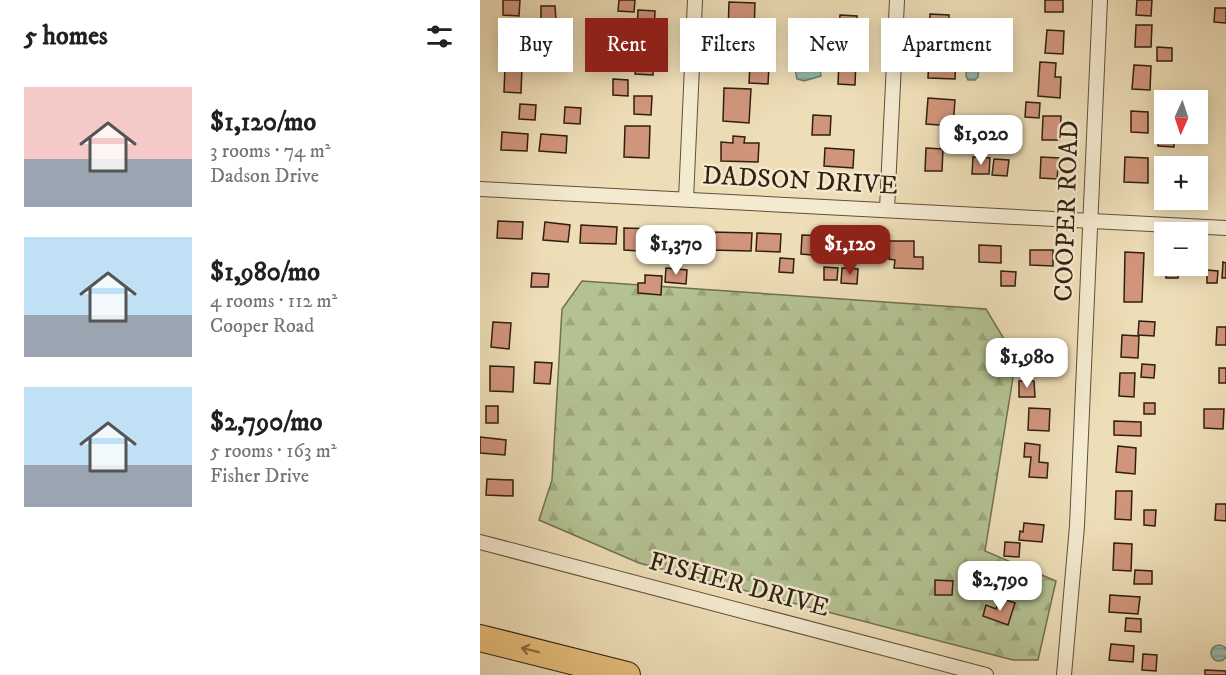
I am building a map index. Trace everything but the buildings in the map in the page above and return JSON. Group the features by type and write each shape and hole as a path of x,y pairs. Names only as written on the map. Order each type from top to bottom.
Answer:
{"highway":[{"path":"480,638 627,675"}],"street":[{"path":"686,199 695,0"},
{"path":"886,209 897,0"},
{"name":"COOPER ROAD","path":"1064,675 1077,526 1100,0"},
{"name":"DADSON DRIVE","path":"480,189 1226,228"},
{"name":"FISHER DRIVE","path":"480,542 986,675"}],"green space":[{"path":"582,281 986,309 1016,359 985,551 1056,581 1038,660 1013,660 639,563 539,520 552,480 562,309"}],"shaded area":[{"path":"796,72 820,72 821,76 804,81 797,79"},
{"path":"966,72 978,72 975,80 968,80"},
{"path":"1219,645 1225,647 1227,653 1225,659 1219,661 1213,659 1211,653 1213,647"}]}
